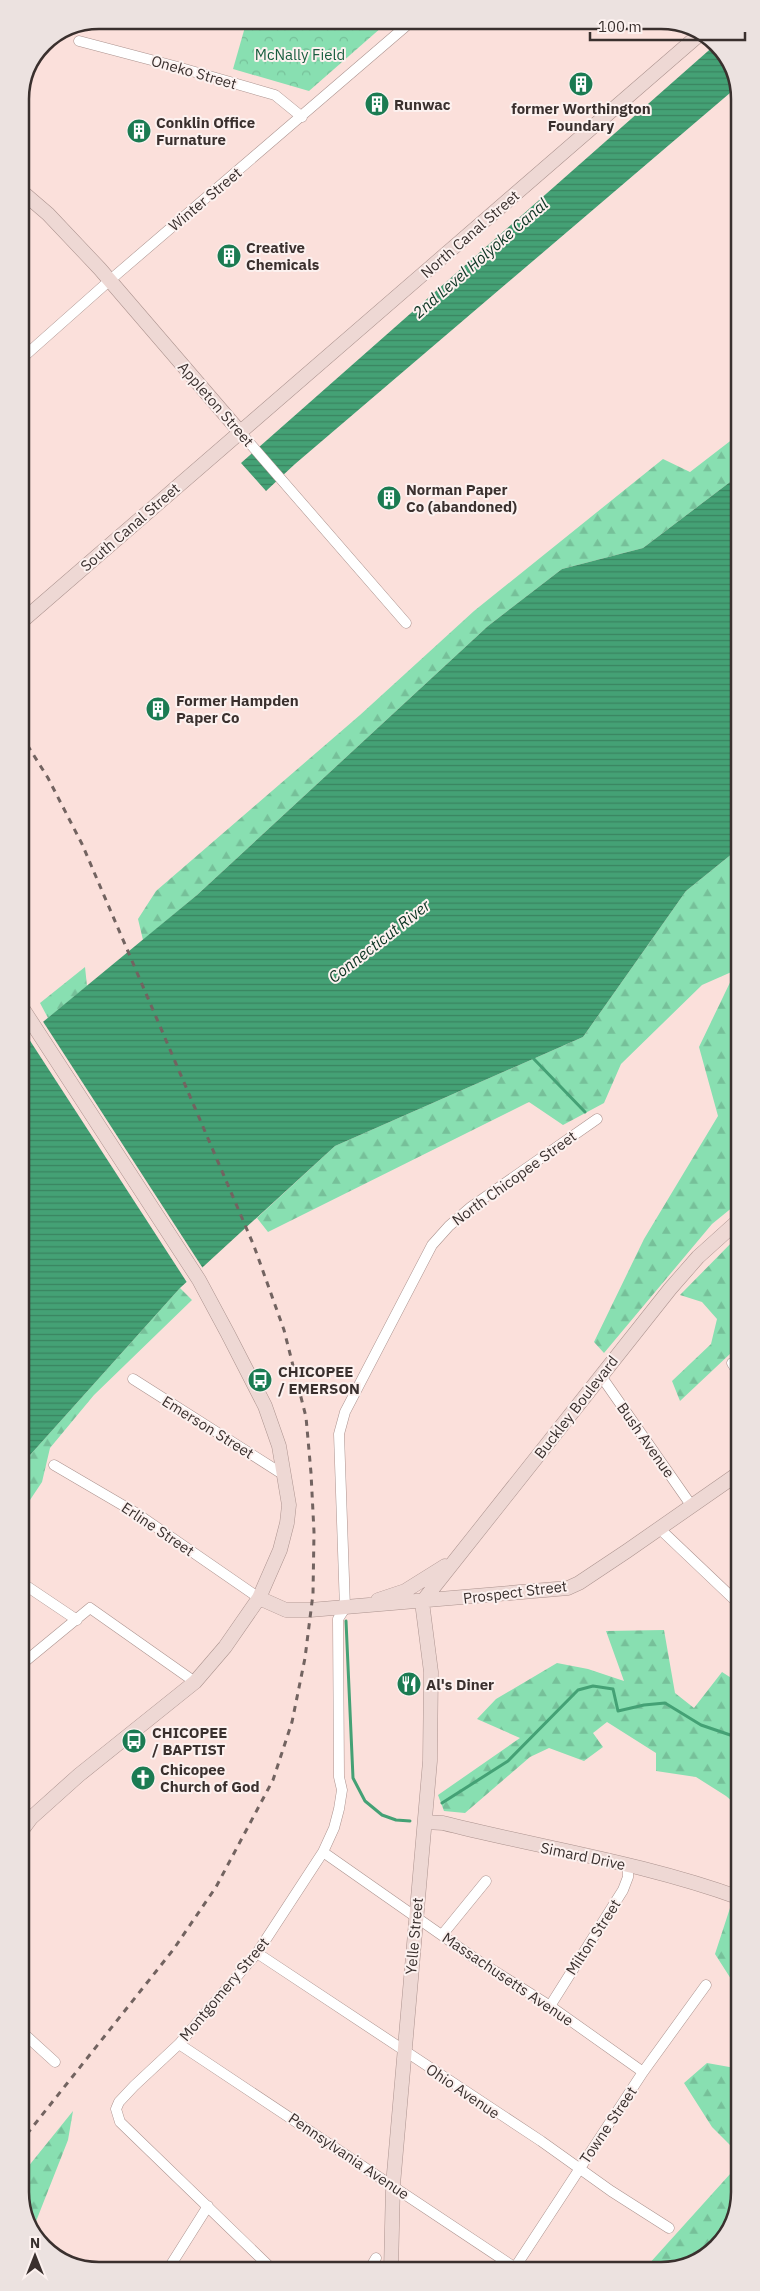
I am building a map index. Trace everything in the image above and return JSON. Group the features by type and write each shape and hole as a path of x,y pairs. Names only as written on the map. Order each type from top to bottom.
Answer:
{"main road":[{"name":"North Canal Street","path":"244,437 696,38"},
{"name":"Appleton Street","path":"29,198 48,214 110,281 244,437"},
{"name":"South Canal Street","path":"29,615 244,437"},
{"path":"29,1018 199,1280 265,1406 279,1446 288,1505 287,1523 280,1550 259,1598 225,1646 195,1682 79,1775 29,1812"},
{"name":"Buckley Boulevard","path":"422,1602 675,1283 698,1257 731,1227"},
{"name":"Prospect Street","path":"259,1598 286,1610 422,1602 568,1588 579,1583 731,1478"},
{"path":"360,1606 405,1591 460,1555"},
{"name":"Yelle Street","path":"391,2262 393,2185 430,1761 431,1672 422,1602"},
{"name":"Simard Drive","path":"425,1822 443,1823 628,1866 697,1883 731,1895"}],"street":[{"name":"Winter Street","path":"29,352 403,29"},
{"name":"Oneko Street","path":"79,41 275,95 302,117"},
{"name":"Appleton Street","path":"244,437 406,623"},
{"name":"North Chicopee Street","path":"345,1608 339,1434 345,1412 382,1338 432,1245 449,1226 471,1207 597,1119"},
{"name":"Bush Avenue","path":"601,1376 692,1505"},
{"name":"Emerson Street","path":"133,1379 284,1474"},
{"name":"Erline Street","path":"54,1465 136,1513 259,1598"},
{"path":"659,1528 731,1596"},
{"path":"29,1588 77,1620"},
{"path":"29,1658 90,1608 195,1682"},
{"name":"Montgomery Street","path":"265,2262 120,2122 116,2115 116,2109 119,2102 179,2044 257,1953 324,1852 334,1828 342,1790 339,1777 338,1619 345,1608"},
{"name":"Massachusetts Avenue","path":"324,1852 480,1962 550,2006 643,2072"},
{"name":"Milton Street","path":"550,2006 623,1890 628,1877 628,1866"},
{"path":"442,1935 486,1881"},
{"name":"Ohio Avenue","path":"257,1953 669,2228"},
{"name":"Towne Street","path":"520,2262 578,2169 643,2072 706,1984"},
{"path":"29,2038 55,2062"},
{"name":"Pennsylvania Avenue","path":"179,2044 506,2262"},
{"path":"172,2262 208,2206"},
{"path":"374,2262 376,2258"}],"green space":[{"name":"McNally Field","path":"244,29 380,29 309,91 233,69"},
{"path":"731,440 731,481 643,548 562,569 488,626 197,895 143,940 138,919 156,891 360,715 474,611 663,459 690,472"},
{"path":"731,855 731,972 702,985 621,1064 604,1103 563,1125 529,1102 268,1232 257,1218 335,1146 583,1037 686,891"},
{"path":"85,967 87,986 48,1018 40,1003"},
{"path":"731,980 731,1209 712,1224 604,1353 594,1342 644,1239 718,1116 699,1047"},
{"path":"731,1243 731,1353 680,1401 672,1381 711,1344 717,1319 702,1302 680,1295"},
{"path":"180,1288 192,1300 94,1395 50,1448 42,1482 29,1502 29,1456"},
{"path":"664,1630 675,1693 694,1708 722,1672 731,1678 731,1800 696,1777 656,1771 656,1753 607,1722 593,1733 603,1747 584,1761 549,1748 530,1757 465,1813 444,1811 438,1795 520,1738 477,1719 496,1699 557,1663 588,1669 624,1681 606,1631"},
{"path":"730,1908 731,1979 715,1954"},
{"path":"707,2063 731,2067 731,2146 712,2127 684,2083"},
{"path":"73,2111 68,2140 36,2222 29,2201 29,2166"},
{"path":"731,2173 728,2215 717,2235 707,2245 692,2255 670,2262 651,2262"}],"water":[{"name":"2nd Level Holyoke Canal","path":"710,49 714,53 726,72 731,92 295,464 266,491 241,463"},
{"name":"Connecticut River","path":"731,481 731,855 686,891 583,1037 335,1146 180,1288 29,1456 29,1033 197,895 488,626 562,569 643,548"}],"pier":[{"path":"42,1020 204,1270 188,1284 29,1039 29,1030"}],"waterway":[{"path":"532,1057 585,1112"},
{"path":"346,1621 353,1778 365,1801 382,1815 396,1820 410,1821"},
{"path":"442,1803 508,1761 578,1690 593,1686 613,1689 618,1711 644,1705 665,1703 701,1725 731,1735"}],"railway":[{"path":"29,748 48,778 82,844 254,1246 284,1330 306,1417 314,1532 313,1594 305,1658 292,1722 273,1780 216,1887 173,1950 29,2131"}],"place":[{"name":"former Worthington Foundary","path":"581,84"},
{"name":"Runwac","path":"377,104"},
{"name":"Conklin Office Furnature","path":"139,131"},
{"name":"Creative Chemicals","path":"229,256"},
{"name":"Norman Paper Co (abandoned)","path":"389,498"},
{"name":"Former Hampden Paper Co","path":"158,709"},
{"name":"CHICOPEE / EMERSON","path":"260,1380"},
{"name":"Al's Diner","path":"409,1684"},
{"name":"CHICOPEE / BAPTIST","path":"134,1741"},
{"name":"Chicopee Church of God","path":"143,1778"}]}
